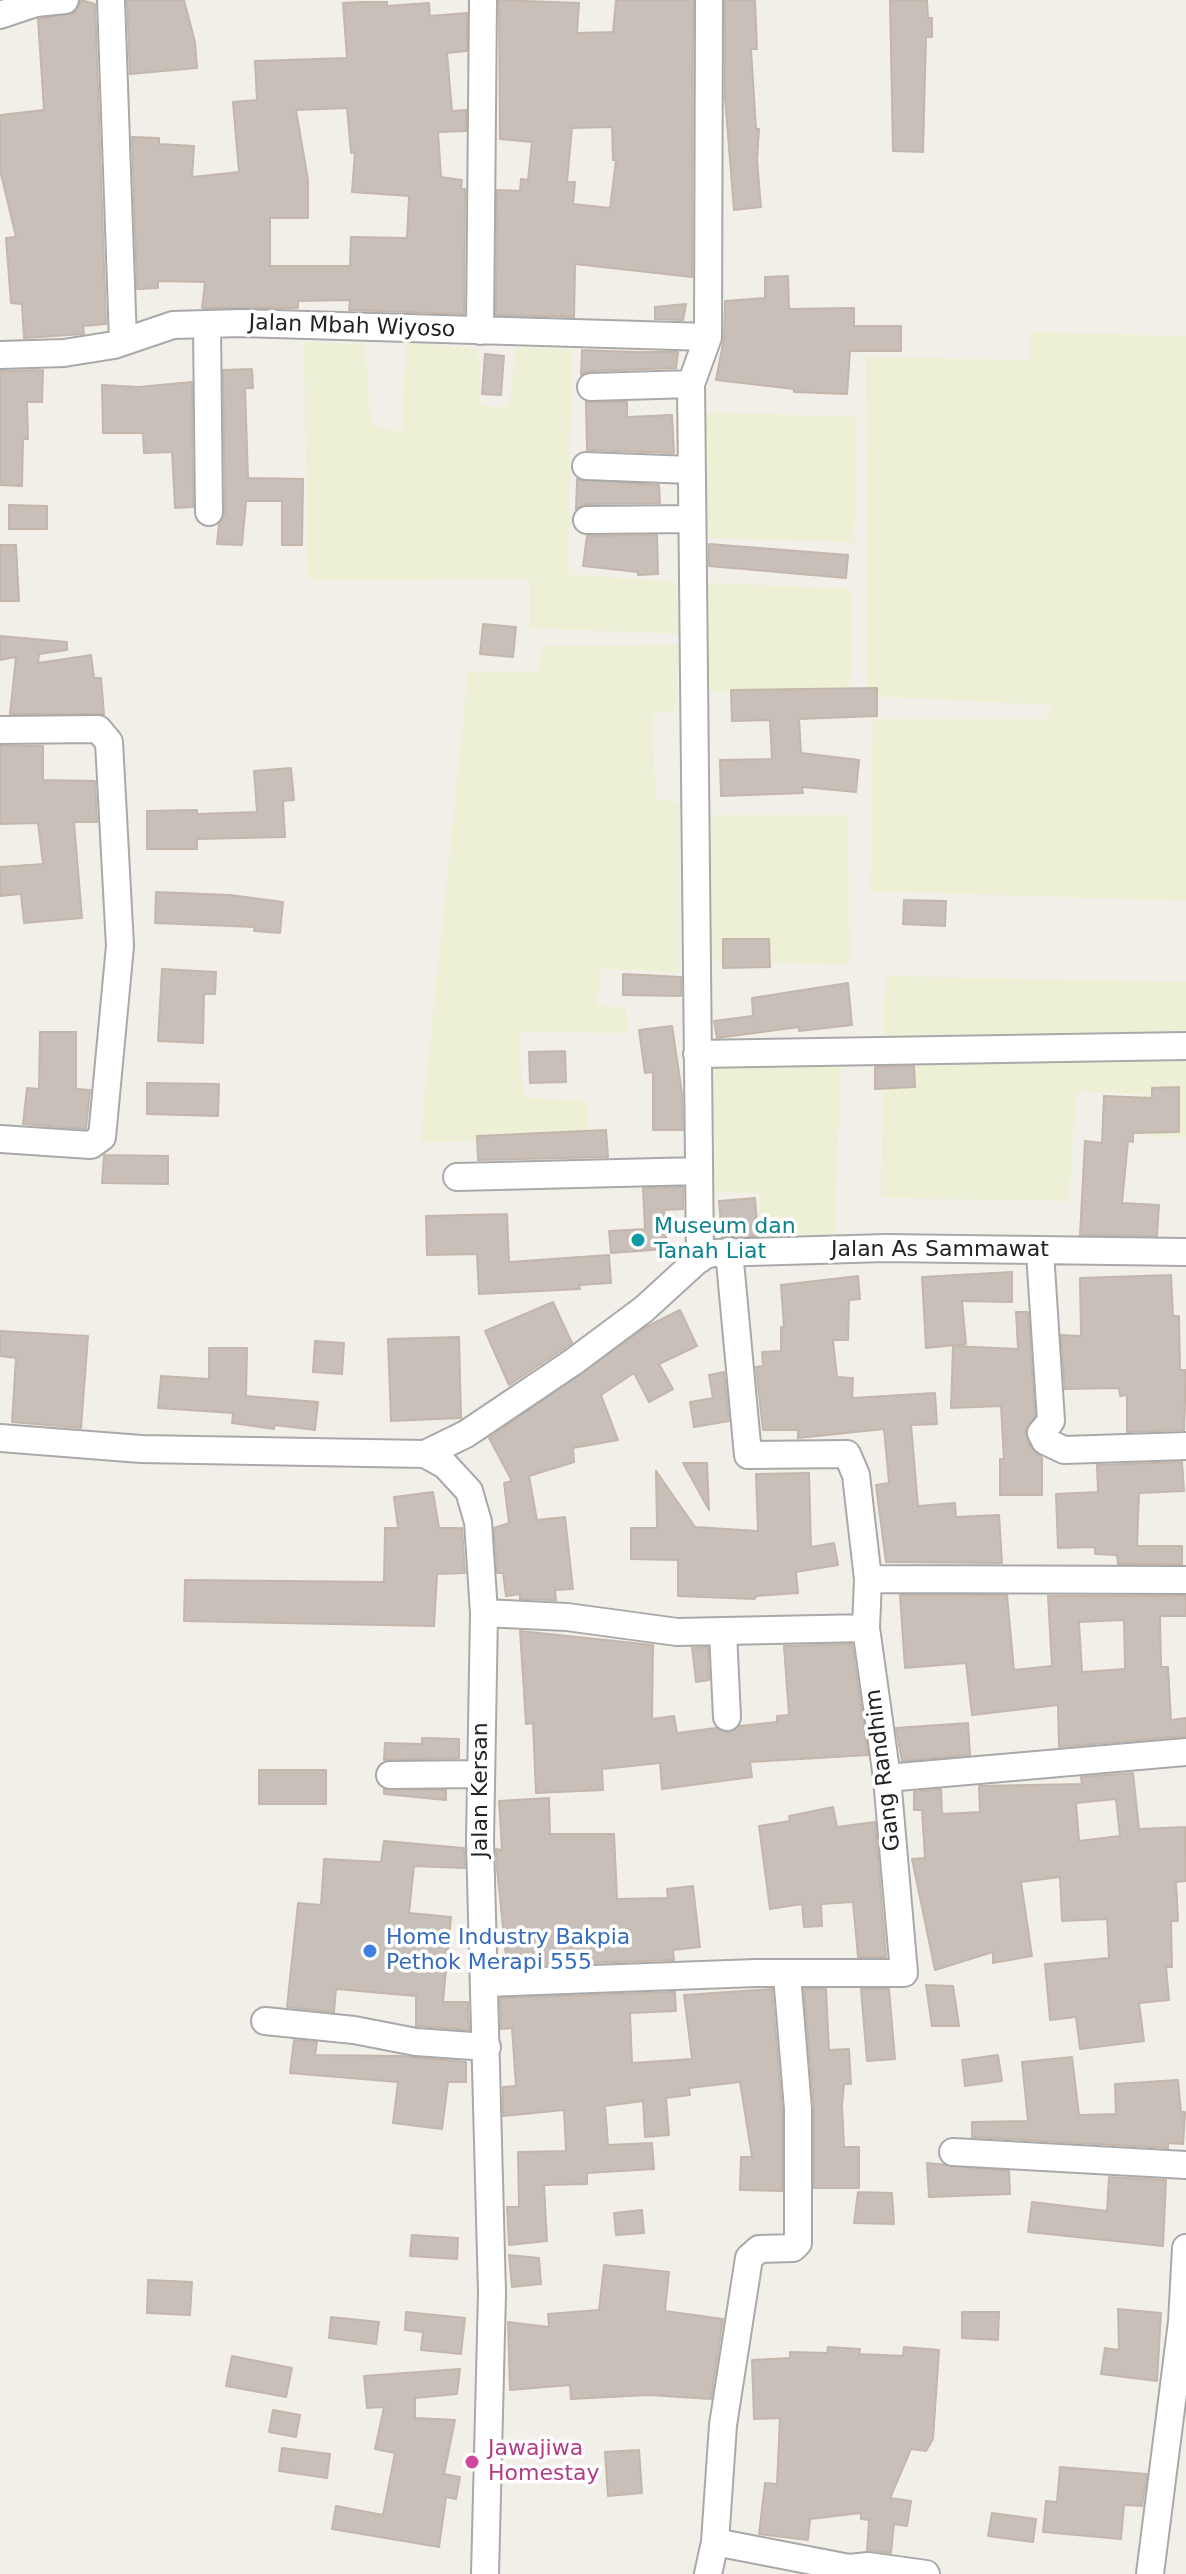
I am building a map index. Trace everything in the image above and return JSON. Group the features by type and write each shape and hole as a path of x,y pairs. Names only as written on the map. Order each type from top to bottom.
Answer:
{"street":[{"path":"0,15 36,3 65,0"},
{"path":"111,0 123,341"},
{"path":"480,331 483,0"},
{"path":"700,1259 697,751 682,470 691,384 708,337 709,0"},
{"name":"Jalan Mbah Wiyoso","path":"0,355 64,353 123,341 173,325 241,323 708,337"},
{"path":"207,325 209,512"},
{"path":"591,387 691,384"},
{"path":"586,466 682,470"},
{"path":"587,520 683,519"},
{"path":"0,730 98,729 109,742 120,946 102,1137 91,1145 0,1139"},
{"path":"697,1054 1186,1046"},
{"path":"457,1177 699,1171"},
{"name":"Jalan As Sammawat","path":"425,1454 466,1434 604,1340 700,1259 729,1251 886,1248 1186,1252"},
{"name":"Gang Randhim","path":"485,1983 756,1973 904,1973 887,1778 866,1628 868,1579 856,1475 847,1454 748,1455 729,1251"},
{"path":"1040,1252 1051,1421 1041,1433 1045,1441 1064,1450 1186,1446"},
{"path":"0,1438 141,1449 425,1454 460,1477 466,1434"},
{"name":"Jalan Kersan","path":"460,1477 469,1491 478,1522 484,1613 480,1774 492,2293 485,2574"},
{"path":"868,1579 1186,1580"},
{"path":"484,1613 567,1617 677,1632 866,1628"},
{"path":"723,1632 727,1717"},
{"path":"887,1778 1186,1752"},
{"path":"390,1775 480,1774"},
{"path":"708,2574 715,2542 723,2425 749,2258 759,2249 793,2248 798,2243 798,2109 787,1975"},
{"path":"265,2021 354,2030 416,2042 487,2047"},
{"path":"953,2152 1186,2165"},
{"path":"1150,2574 1184,2323 1186,2248"},
{"path":"715,2542 849,2568 868,2566 922,2573"}],"green space":[{"path":"1029,332 1186,336 1186,901 870,891 873,719 1049,719 1051,705 867,696 866,357 1029,360"},
{"path":"304,342 365,345 371,426 402,432 406,342 478,349 481,406 509,407 516,347 571,350 569,574 678,582 679,634 530,628 530,579 308,580"},
{"path":"702,412 857,417 854,542 702,538"},
{"path":"706,583 852,589 850,692 710,692"},
{"path":"680,645 675,709 653,715 655,798 680,803 680,972 602,969 597,1005 626,1008 627,1033 520,1032 523,1098 588,1101 586,1139 420,1142 468,672 538,672 542,646"},
{"path":"710,815 848,815 850,965 712,961"},
{"path":"885,976 1186,982 1186,1137 1147,1137 1146,1094 1076,1092 1069,1201 881,1198"},
{"path":"708,1042 842,1044 834,1241 761,1242 760,1193 711,1192"}],"building":[{"path":"81,0 95,4 106,324 83,326 84,334 24,338 22,304 11,303 6,238 16,237 0,170 0,115 44,110 38,19 74,13"},
{"path":"127,0 184,0 195,42 197,68 130,74"},
{"path":"499,0 579,3 577,33 613,32 616,0 693,0 692,277 575,264 574,317 496,315 497,190 520,191 521,179 528,180 532,142 500,139","holes":["612,127 613,160 616,160 610,208 573,204 575,182 567,182 572,128"]},
{"path":"725,0 755,0 757,49 751,49 756,129 759,129 757,160 761,207 734,210 725,98"},
{"path":"890,0 927,0 928,18 932,18 932,37 926,37 923,152 893,151"},
{"path":"387,2 387,6 429,3 430,16 467,13 467,51 447,53 452,111 466,110 466,131 438,132 441,177 462,180 461,189 465,189 464,314 349,310 350,300 298,301 298,308 202,308 205,282 158,281 158,288 137,289 132,137 159,138 159,144 194,146 192,177 239,172 233,102 257,100 255,61 347,58 343,3","holes":["347,108 351,153 355,152 352,192 409,196 407,238 351,237 350,266 270,266 270,218 308,218 308,180 296,110"]},
{"path":"788,276 789,309 854,308 854,326 901,326 901,351 850,351 847,394 794,392 794,389 716,380 724,338 725,301 765,298 765,277"},
{"path":"686,304 683,320 655,319 655,307"},
{"path":"582,350 678,352 676,368 591,371 581,375"},
{"path":"485,354 504,356 501,395 482,394"},
{"path":"252,369 253,388 245,388 248,478 303,479 302,545 282,545 282,501 246,501 242,545 217,544 219,524 225,512 223,370"},
{"path":"43,370 42,402 27,402 28,439 23,439 22,486 0,485 0,371"},
{"path":"192,382 193,507 175,508 172,452 144,453 143,433 103,433 102,385 139,387"},
{"path":"586,402 627,402 627,417 672,415 674,453 587,450"},
{"path":"577,479 659,485 660,503 587,504 576,509"},
{"path":"9,505 47,506 47,529 9,529"},
{"path":"657,535 658,574 638,575 638,572 583,566 587,536"},
{"path":"709,544 848,555 846,578 709,566"},
{"path":"0,545 16,545 19,601 0,601"},
{"path":"483,624 516,627 513,657 480,654"},
{"path":"0,636 67,642 67,650 39,654 38,663 91,655 94,678 101,678 104,714 10,714 16,657 0,660"},
{"path":"877,688 877,716 799,719 801,753 859,760 856,792 802,787 803,793 721,796 720,760 772,759 770,720 732,721 731,690"},
{"path":"0,746 43,746 43,780 95,781 97,822 74,822 82,918 24,923 21,894 0,896 0,867 43,864 38,823 0,824"},
{"path":"291,768 294,800 283,801 285,837 197,839 197,849 147,849 147,811 197,810 197,814 257,812 254,771"},
{"path":"156,892 230,895 283,902 280,933 254,931 255,927 155,923"},
{"path":"904,900 946,901 945,926 903,924"},
{"path":"723,939 769,939 770,967 723,968"},
{"path":"162,969 216,972 215,994 204,994 203,1043 158,1041"},
{"path":"623,974 681,977 681,996 623,995"},
{"path":"848,983 852,1025 799,1031 799,1027 717,1038 714,1021 753,1016 752,998"},
{"path":"672,1026 682,1093 683,1130 653,1130 653,1072 645,1073 639,1030"},
{"path":"40,1032 76,1032 76,1089 90,1090 86,1129 23,1124 27,1088 39,1089"},
{"path":"565,1051 566,1082 530,1083 529,1052"},
{"path":"914,1066 915,1087 875,1089 875,1067"},
{"path":"147,1083 219,1084 218,1116 147,1114"},
{"path":"1179,1087 1179,1132 1133,1133 1133,1142 1128,1141 1122,1203 1159,1205 1157,1236 1080,1235 1085,1141 1102,1143 1104,1096 1152,1098 1152,1088"},
{"path":"606,1130 608,1157 478,1160 477,1136"},
{"path":"104,1155 168,1156 168,1184 102,1183"},
{"path":"683,1187 683,1209 664,1210 667,1249 611,1253 609,1231 645,1229 643,1188"},
{"path":"755,1198 758,1236 722,1237 719,1201"},
{"path":"507,1214 509,1262 609,1255 611,1283 579,1285 580,1289 479,1294 477,1254 427,1255 426,1216"},
{"path":"1012,1272 1012,1302 962,1301 966,1344 926,1348 922,1277"},
{"path":"1171,1275 1173,1316 1179,1316 1180,1370 1186,1370 1184,1430 1127,1432 1127,1395 1120,1396 1119,1388 1065,1389 1061,1335 1081,1336 1080,1278"},
{"path":"858,1276 860,1299 849,1300 848,1340 833,1340 837,1377 853,1378 852,1398 935,1393 937,1424 911,1425 918,1506 955,1503 956,1517 999,1515 1002,1563 886,1562 876,1485 889,1483 884,1429 798,1438 798,1430 763,1430 756,1367 763,1366 762,1352 781,1351 781,1327 784,1327 781,1285"},
{"path":"553,1302 572,1343 509,1385 485,1331"},
{"path":"680,1310 697,1346 659,1364 673,1389 649,1402 634,1373 601,1395 618,1440 573,1448 574,1462 529,1476 537,1520 565,1517 573,1589 555,1590 556,1600 520,1599 520,1594 506,1596 503,1573 497,1573 494,1528 509,1523 504,1483 512,1481 489,1438 646,1327"},
{"path":"1016,1312 1028,1312 1035,1416 1025,1432 1031,1448 1042,1458 1042,1495 1000,1495 1000,1459 1004,1459 1001,1406 951,1408 953,1346 1018,1349"},
{"path":"0,1331 88,1336 81,1428 12,1422 16,1358 0,1356"},
{"path":"459,1337 461,1418 391,1421 388,1339"},
{"path":"315,1341 344,1343 342,1374 313,1372"},
{"path":"209,1348 247,1348 246,1396 318,1402 315,1430 275,1425 274,1429 232,1423 233,1413 158,1408 161,1376 209,1379"},
{"path":"724,1372 729,1421 694,1427 690,1402 713,1398 709,1375"},
{"path":"1182,1462 1184,1491 1139,1493 1137,1546 1182,1546 1182,1564 1118,1564 1117,1555 1095,1554 1095,1547 1058,1548 1056,1494 1098,1492 1097,1465"},
{"path":"683,1463 707,1463 709,1510"},
{"path":"656,1471 695,1527 758,1531 756,1474 809,1473 811,1547 834,1543 838,1565 796,1572 798,1593 756,1596 755,1599 678,1596 678,1560 631,1559 631,1528 657,1528"},
{"path":"433,1492 439,1528 462,1528 465,1573 437,1574 434,1626 184,1621 185,1580 384,1582 385,1528 398,1528 394,1497"},
{"path":"900,1595 1007,1595 1014,1670 1052,1666 1048,1596 1186,1596 1186,1616 1160,1616 1161,1667 1168,1667 1171,1720 1186,1718 1186,1736 1059,1747 1058,1705 972,1715 966,1663 905,1668","holes":["1124,1620 1125,1669 1082,1672 1079,1622"]},
{"path":"520,1631 653,1645 652,1719 674,1716 677,1733 716,1728 729,1733 740,1726 777,1722 777,1716 789,1715 784,1646 852,1644 868,1755 750,1762 752,1777 662,1789 660,1763 602,1769 603,1790 536,1793 533,1723 526,1724"},
{"path":"708,1647 709,1680 696,1682 692,1648"},
{"path":"968,1723 970,1755 902,1761 896,1728"},
{"path":"422,1738 459,1739 459,1758 384,1760 385,1743 422,1744"},
{"path":"259,1770 326,1770 326,1804 259,1804"},
{"path":"1133,1773 1139,1829 1185,1827 1186,1881 1176,1882 1178,1921 1171,1921 1172,1967 1166,1967 1169,2000 1139,2003 1144,2041 1080,2049 1076,2017 1050,2020 1045,1964 1109,1958 1107,1919 1062,1921 1060,1877 1021,1882 1032,1956 993,1963 993,1952 935,1970 912,1859 925,1858 922,1810 914,1810 914,1792 941,1789 942,1814 980,1812 979,1786 1082,1784 1081,1777","holes":["1116,1799 1120,1836 1079,1841 1076,1803"]},
{"path":"384,1789 446,1790 446,1800 384,1794"},
{"path":"549,1798 550,1834 614,1834 617,1899 668,1898 667,1889 693,1886 700,1947 673,1950 674,1960 507,1966 496,1849 502,1850 499,1801"},
{"path":"833,1807 837,1827 875,1822 886,1957 858,1957 853,1902 821,1904 822,1926 804,1927 802,1904 770,1909 759,1826 790,1821 789,1816"},
{"path":"384,1841 464,1848 465,1868 414,1866 409,1913 451,1917 443,2002 468,2002 469,2030 416,2026 416,1996 336,1989 334,2012 287,2007 298,1903 321,1905 324,1859 381,1862"},
{"path":"926,1985 953,1986 959,2026 932,2026"},
{"path":"772,1989 782,2110 782,2191 740,2190 741,2157 752,2157 740,2082 689,2088 690,2095 666,2098 669,2135 645,2137 643,2101 605,2106 608,2145 652,2143 654,2169 587,2173 587,2184 544,2185 547,2241 509,2245 507,2207 519,2207 518,2152 566,2151 564,2110 503,2116 503,2087 516,2086 512,2028 501,2029 500,1998 675,1992 676,2011 630,2013 632,2063 692,2059 684,1995"},
{"path":"804,1989 826,1989 829,2050 849,2049 851,2084 844,2084 842,2105 844,2147 859,2147 859,2188 814,2188 814,2108"},
{"path":"861,1989 889,1989 895,2059 867,2061"},
{"path":"294,2040 317,2042 315,2055 402,2056 466,2062 466,2082 448,2082 442,2129 393,2123 398,2082 290,2073"},
{"path":"998,2055 1002,2081 965,2086 962,2060"},
{"path":"1072,2057 1079,2115 1116,2114 1115,2084 1178,2080 1181,2112 1185,2112 1183,2144 1168,2143 1168,2148 972,2137 972,2122 1028,2121 1022,2062"},
{"path":"927,2163 1009,2171 1010,2194 929,2197"},
{"path":"1109,2177 1166,2180 1163,2246 1028,2232 1032,2202 1107,2211"},
{"path":"858,2192 892,2193 894,2224 854,2223"},
{"path":"642,2210 644,2233 616,2235 614,2213"},
{"path":"412,2235 458,2238 457,2259 410,2256"},
{"path":"509,2255 539,2258 541,2284 512,2287"},
{"path":"604,2265 669,2272 665,2311 723,2319 711,2399 649,2395 571,2399 570,2385 510,2390 508,2322 549,2327 548,2314 599,2310"},
{"path":"148,2280 192,2282 190,2315 147,2313"},
{"path":"1118,2309 1161,2313 1157,2381 1101,2374 1105,2348 1119,2350"},
{"path":"406,2312 465,2318 461,2354 421,2350 423,2332 405,2330"},
{"path":"962,2312 999,2312 998,2340 962,2338"},
{"path":"331,2317 379,2322 376,2344 329,2338"},
{"path":"828,2347 860,2349 859,2354 903,2356 904,2347 939,2350 933,2439 926,2451 911,2449 890,2498 911,2501 907,2526 894,2524 891,2553 867,2550 869,2520 861,2519 861,2513 810,2519 808,2540 759,2534 765,2483 777,2484 780,2418 754,2419 752,2360 790,2358 790,2352 827,2353"},
{"path":"232,2356 292,2368 286,2397 226,2386"},
{"path":"460,2369 457,2394 415,2398 415,2418 455,2420 444,2474 460,2477 456,2499 446,2497 439,2547 332,2529 336,2506 383,2515 395,2453 375,2449 384,2407 367,2408 364,2376"},
{"path":"273,2410 300,2415 296,2437 269,2432"},
{"path":"282,2448 330,2454 327,2478 279,2471"},
{"path":"639,2450 642,2493 608,2496 605,2452"},
{"path":"1060,2467 1147,2474 1142,2506 1124,2505 1121,2539 1043,2532 1046,2501 1057,2502"},
{"path":"992,2513 1036,2519 1033,2542 988,2536"}],"place":[{"name":"Museum dan Tanah Liat","path":"638,1240"},
{"name":"Home Industry Bakpia Pethok Merapi 555","path":"370,1951"},
{"name":"Jawajiwa Homestay","path":"472,2462"}]}
